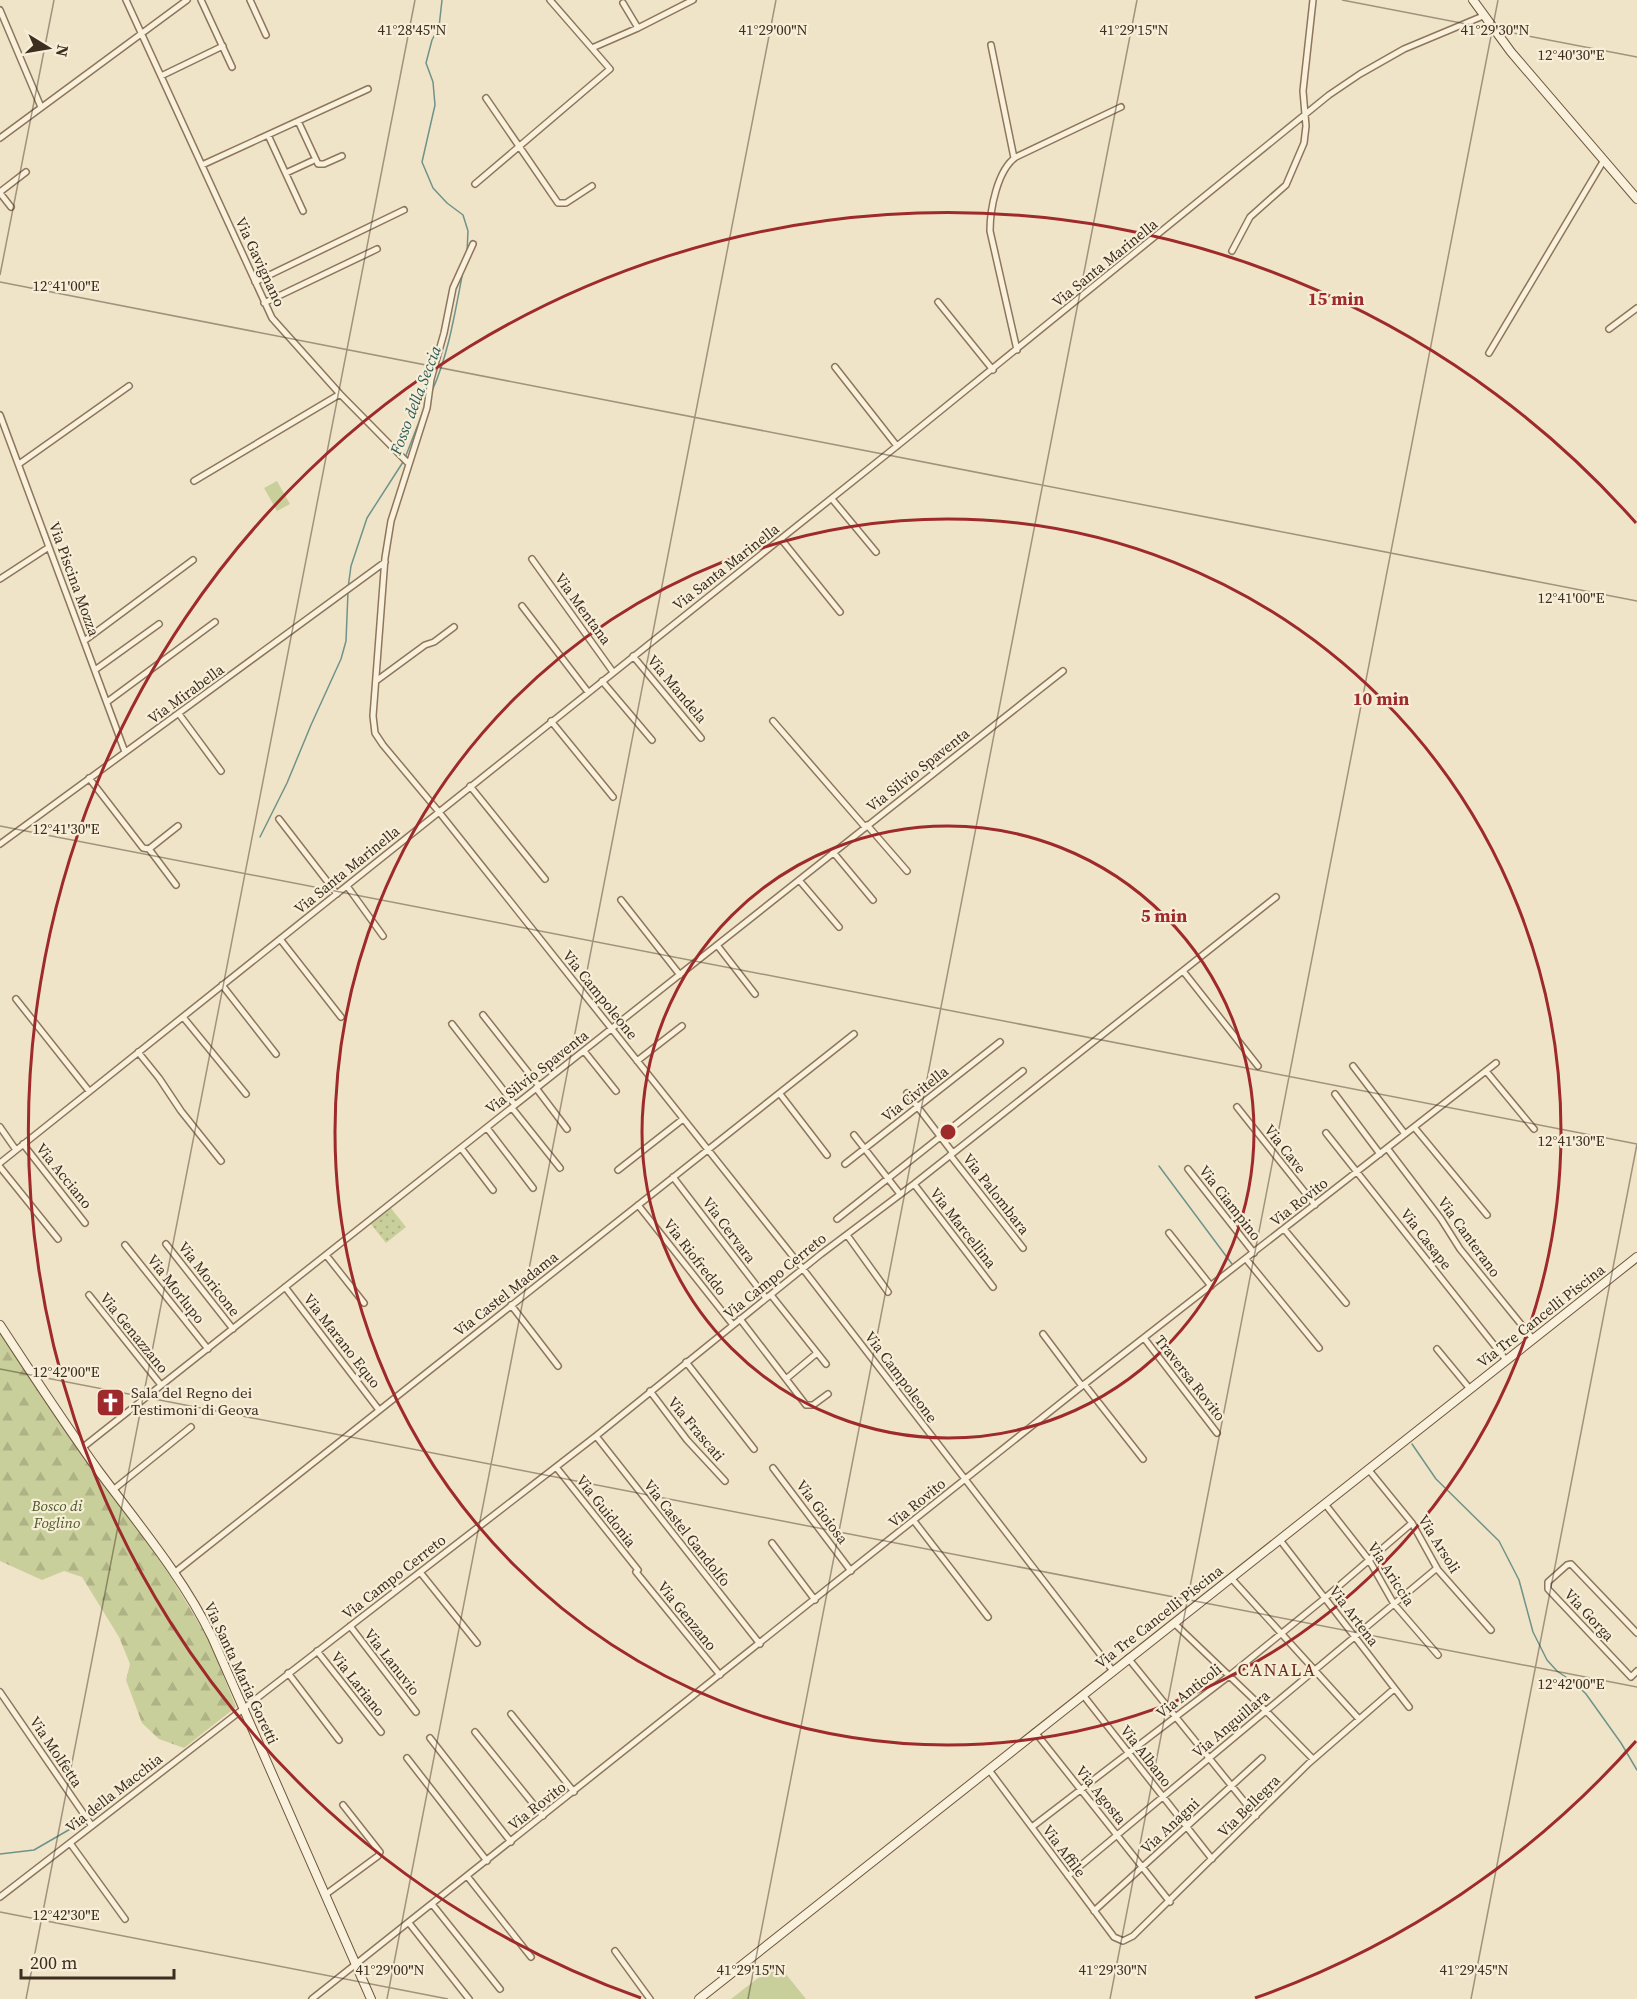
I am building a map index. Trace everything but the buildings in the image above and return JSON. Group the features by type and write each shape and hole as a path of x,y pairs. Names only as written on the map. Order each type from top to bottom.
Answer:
{"street":[{"name":"Via Gavignano","path":"126,0 264,303 280,328 409,465"},
{"path":"0,138 142,34 178,3 187,0"},
{"path":"201,0 232,67"},
{"path":"250,0 266,35"},
{"path":"475,184 610,69 550,0"},
{"path":"592,48 693,0"},
{"path":"1232,251 1250,217 1287,183 1304,140 1303,90 1313,0"},
{"path":"1473,0 1483,16 1529,73 1637,199"},
{"path":"623,3 638,28"},
{"path":"0,10 40,107"},
{"name":"Via Santa Marinella","path":"0,1165 23,1144 470,786 832,499 1341,87 1400,51 1483,16"},
{"path":"991,45 1014,158"},
{"path":"161,76 223,46"},
{"path":"202,165 368,89"},
{"path":"486,98 558,203 566,202 592,186"},
{"path":"1017,350 990,228 1000,178 1005,167 1014,158 1121,106"},
{"path":"298,121 318,164 324,164 342,156"},
{"path":"268,135 303,211"},
{"path":"1489,353 1604,160"},
{"path":"286,174 312,161"},
{"path":"10,207 0,192 26,172"},
{"path":"255,282 404,210"},
{"name":"Via Campoleone","path":"473,244 453,291 445,331 432,374 428,403 394,509 385,562 373,718 376,735 803,1269 1113,1671"},
{"path":"264,303 377,249"},
{"path":"938,302 993,369"},
{"path":"1609,329 1637,308"},
{"path":"835,367 897,446"},
{"path":"19,464 129,386"},
{"path":"194,482 340,394"},
{"name":"Via Piscina Mozza","path":"0,415 1,423 19,464 125,752"},
{"path":"832,499 876,552"},
{"path":"781,539 840,612"},
{"path":"0,579 50,547"},
{"name":"Via Mentana","path":"532,559 613,672"},
{"path":"84,641 193,560"},
{"name":"Via Mirabella","path":"0,844 385,562"},
{"path":"522,606 588,692"},
{"path":"107,702 215,622"},
{"path":"95,670 159,624"},
{"path":"376,681 454,627"},
{"name":"Via Mandela","path":"633,656 701,738"},
{"name":"Via Silvio Spaventa","path":"82,1448 1063,671"},
{"path":"602,681 652,740"},
{"path":"179,714 220,771"},
{"path":"552,721 613,797"},
{"path":"773,721 907,871"},
{"path":"90,778 143,848 149,849 176,885"},
{"path":"470,786 545,879"},
{"path":"279,819 337,894"},
{"path":"149,849 178,826"},
{"path":"833,852 873,900"},
{"path":"799,880 839,927"},
{"path":"347,886 383,936"},
{"name":"Via Campo Cerreto","path":"242,1708 596,1436 803,1269 914,1184 1276,897"},
{"path":"621,900 680,975"},
{"path":"280,939 341,1017"},
{"path":"717,945 756,993"},
{"path":"1183,971 1258,1066"},
{"path":"222,985 276,1054"},
{"path":"16,999 89,1091"},
{"path":"483,1015 567,1129"},
{"path":"183,1017 246,1094"},
{"path":"452,1024 560,1168"},
{"path":"638,1061 682,1026"},
{"name":"Via Castel Madama","path":"174,1573 854,1034"},
{"name":"Via Civitella","path":"845,1164 1000,1042"},
{"path":"585,1051 616,1091"},
{"path":"138,1052 221,1161"},
{"name":"Via Rovito","path":"312,1999 1083,1385 1496,1063"},
{"path":"1353,1066 1405,1134"},
{"path":"837,1219 1023,1071"},
{"path":"1486,1071 1534,1129"},
{"name":"Via Palombara","path":"907,1093 1023,1248"},
{"path":"780,1094 827,1155"},
{"path":"1335,1094 1380,1154"},
{"name":"Via Cave","path":"1237,1107 1314,1205"},
{"path":"618,1170 682,1119"},
{"path":"0,1127 16,1150"},
{"path":"1414,1127 1487,1215"},
{"path":"487,1128 533,1188"},
{"name":"Via Casape","path":"1326,1133 1506,1360"},
{"path":"854,1135 900,1194"},
{"name":"Via Acciano","path":"23,1144 86,1223"},
{"path":"461,1148 493,1190"},
{"name":"Via Canterano","path":"1387,1149 1443,1222 1458,1247 1533,1339"},
{"path":"0,1165 58,1239"},
{"name":"Via Ciampino","path":"1188,1169 1254,1253"},
{"name":"Via Cervara","path":"673,1177 768,1297 826,1364"},
{"name":"Via Marcellina","path":"914,1184 993,1287"},
{"name":"Via Riofreddo","path":"638,1204 733,1325"},
{"path":"1284,1229 1346,1303"},
{"path":"1170,1233 1211,1286"},
{"path":"847,1235 888,1292"},
{"name":"Via Moricone","path":"166,1244 233,1329"},
{"name":"Via Morlupo","path":"125,1245 208,1349"},
{"path":"326,1255 364,1303"},
{"name":"Via Tre Cancelli Piscina","path":"699,1999 1637,1257"},
{"path":"1246,1259 1319,1348"},
{"name":"Via Marano Equo","path":"285,1287 379,1410"},
{"name":"Via Genazzano","path":"89,1295 161,1385"},
{"path":"511,1305 558,1366"},
{"path":"741,1319 807,1406 813,1405 828,1394"},
{"name":"Via Santa Maria Goretti","path":"0,1325 82,1448 174,1573 209,1631 371,1999"},
{"path":"1043,1334 1143,1459"},
{"name":"Traversa Rovito","path":"1144,1338 1217,1432"},
{"path":"1437,1349 1470,1389"},
{"path":"786,1379 817,1353"},
{"path":"686,1362 754,1449"},
{"name":"Via Frascati","path":"650,1391 687,1440 725,1481"},
{"path":"113,1490 191,1427"},
{"name":"Via Castel Gandolfo","path":"596,1436 760,1644"},
{"name":"Via Guidonia","path":"556,1467 637,1571"},
{"name":"Via Gioiosa","path":"773,1468 851,1571"},
{"name":"Via Arsoli","path":"1368,1469 1412,1523 1437,1568 1491,1630"},
{"name":"Via Ariccia","path":"1325,1504 1369,1560 1394,1604 1438,1655"},
{"path":"914,1521 987,1617"},
{"name":"Via Anticoli","path":"1032,1827 1229,1676 1412,1523"},
{"name":"Via Artena","path":"1280,1540 1409,1707"},
{"path":"772,1544 815,1600"},
{"name":"Via Gorga","path":"1637,1633 1571,1564 1549,1581 1548,1589 1631,1677 1637,1671"},
{"name":"Via Anguillara","path":"1068,1876 1437,1568"},
{"name":"Via Genzano","path":"637,1571 720,1676"},
{"path":"420,1572 477,1642"},
{"path":"1231,1578 1359,1719"},
{"path":"1174,1623 1313,1759"},
{"name":"Via Lanuvio","path":"350,1626 416,1712"},
{"name":"Via Lariano","path":"317,1651 381,1732"},
{"path":"1128,1658 1256,1816"},
{"path":"288,1673 339,1740"},
{"name":"Via Bellegra","path":"1123,1941 1131,1938 1170,1902 1313,1759 1394,1689"},
{"name":"Via Molfetta","path":"0,1692 91,1826"},
{"name":"Via Albano","path":"1083,1695 1212,1859"},
{"name":"Via della Macchia","path":"0,1897 242,1708"},
{"path":"511,1714 573,1792"},
{"path":"476,1732 543,1816"},
{"name":"Via Agosta","path":"1035,1732 1170,1902"},
{"path":"430,1738 511,1842"},
{"path":"407,1758 487,1861"},
{"name":"Via Anagni","path":"1094,1911 1262,1758"},
{"name":"Via Affile","path":"989,1770 1114,1938 1123,1941"},
{"path":"325,1895 378,1856 380,1852 343,1805"},
{"path":"70,1843 125,1919"},
{"path":"467,1876 531,1957"},
{"path":"432,1904 500,1989"},
{"path":"409,1923 469,1999"},
{"path":"615,1952 650,1999"}],"green space":[{"path":"277,481 290,504 277,511 264,488"},
{"path":"390,1207 406,1227 386,1243 370,1223"},
{"name":"Bosco di Foglino","path":"0,1331 171,1577 209,1640 236,1707 184,1748 159,1739 142,1723 126,1680 130,1664 119,1637 82,1577 64,1571 42,1580 0,1561"},
{"path":"777,1963 806,1999 731,1999"}],"waterway":[{"name":"Fosso della Seccia","path":"442,0 439,27 432,40 426,63 433,82 435,105 422,162 433,188 463,215 468,231 467,252"},
{"name":"Fosso della Seccia","path":"432,391 447,347 463,271"},
{"name":"Fosso della Seccia","path":"405,458 424,409"},
{"name":"Fosso della Seccia","path":"348,588 351,566 367,518 403,462"},
{"name":"Fosso della Seccia","path":"260,837 287,783 341,659 346,641 348,592"},
{"path":"1159,1166 1232,1264"},
{"path":"1412,1444 1436,1479 1499,1541 1519,1580 1533,1632 1547,1660 1586,1694 1637,1770"},
{"path":"0,1854 34,1850 72,1828 87,1823"}],"place":[{"name":"Sala del Regno dei Testimoni di Geova","path":"110,1402"}],"district":[{"name":"CANALA","path":"1277,1670"}]}
